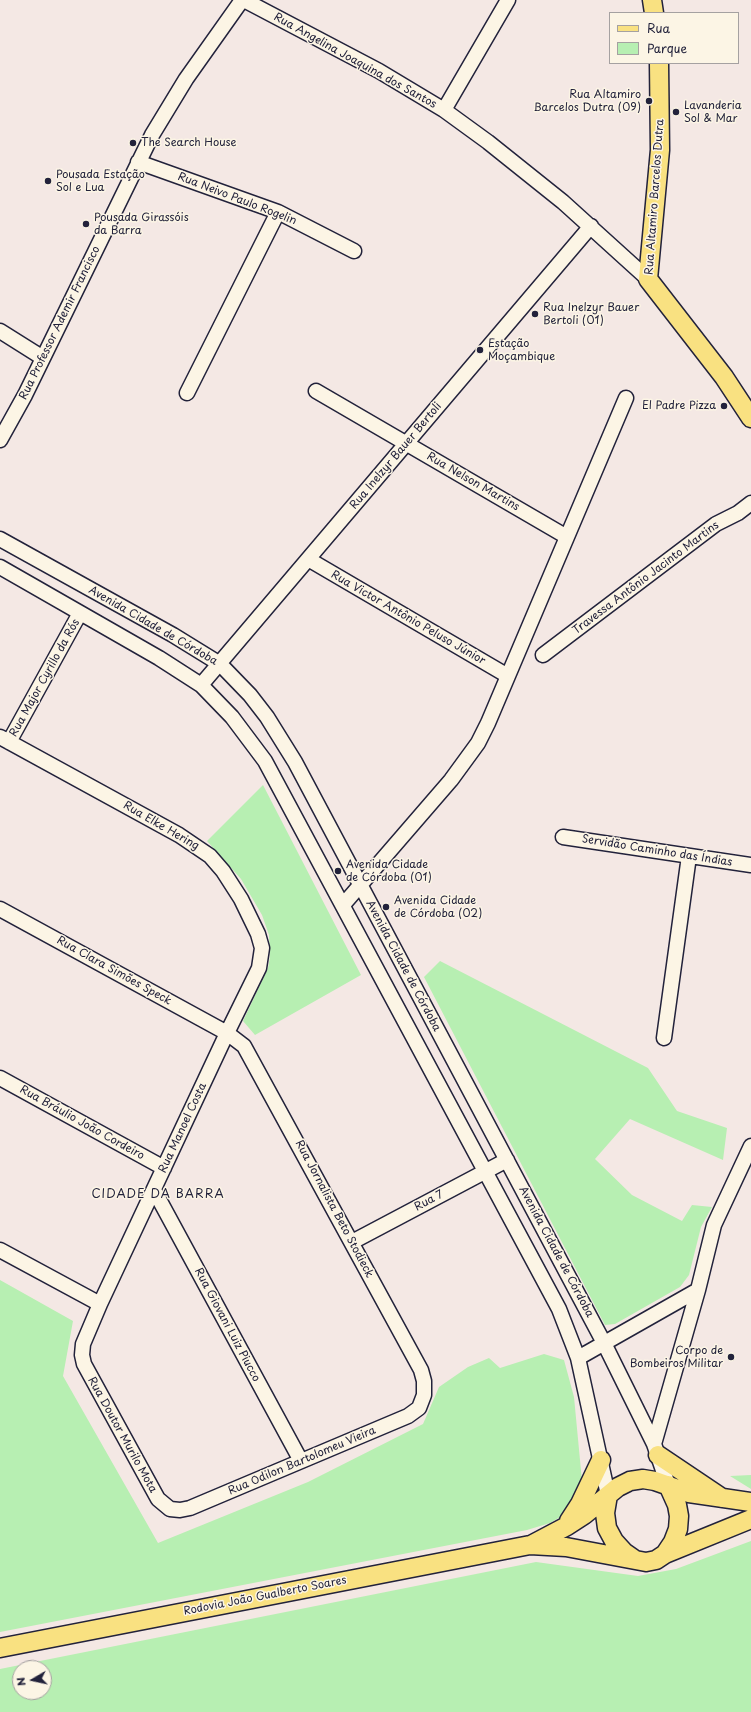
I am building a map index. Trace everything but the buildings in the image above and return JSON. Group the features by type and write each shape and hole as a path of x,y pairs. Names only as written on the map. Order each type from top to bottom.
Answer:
{"main road":[{"path":"652,0 654,12"},
{"name":"Rua Altamiro Barcelos Dutra","path":"659,64 660,150 648,279 724,377 751,416"},
{"path":"656,1449 724,1499"},
{"path":"567,1526 580,1504 601,1460"},
{"path":"530,1545 567,1526 618,1487 630,1482 643,1480 655,1481 689,1493 751,1502"},
{"path":"665,1554 675,1536 679,1516 677,1505 668,1485"},
{"path":"608,1495 604,1513 607,1528 619,1547 636,1561"},
{"path":"530,1545 580,1550 646,1562 656,1560 665,1554 751,1519"},
{"name":"Rodovia João Gualberto Soares","path":"0,1648 530,1545"}],"street":[{"name":"Rua Angelina Joaquina dos Santos","path":"243,0 378,71 444,110 525,171 591,226 648,279"},
{"name":"Rua Professor Ademir Francisco","path":"0,440 43,358 138,162 166,111 243,0"},
{"path":"444,110 508,0"},
{"name":"Rua Neivo Paulo Rogelin","path":"138,162 278,212 354,251"},
{"path":"187,393 278,212"},
{"name":"Rua Inelzyr Bauer Bertoli","path":"201,685 591,226"},
{"path":"0,331 43,358"},
{"name":"Rua Nelson Martins","path":"316,391 567,537"},
{"path":"343,905 465,762 488,723 626,398"},
{"name":"Travessa Antônio Jacinto Martins","path":"543,655 716,524 738,513 751,503"},
{"name":"Avenida Cidade de Córdoba","path":"0,539 173,635 220,664 250,695 279,735 604,1343 656,1449 668,1485"},
{"name":"Rua Victor Antônio Peluso Júnior","path":"308,559 508,676"},
{"path":"0,567 159,658 201,685 232,717 265,761 559,1309 578,1358 608,1495"},
{"name":"Rua Major Cyrillo da Rós","path":"5,740 80,613"},
{"name":"Rua Elke Hering","path":"5,740 179,835 210,856 223,871 251,917 262,948 259,968 227,1033"},
{"name":"Servidão Caminho das Índias","path":"563,837 751,865"},
{"path":"664,1038 689,856"},
{"name":"Rua Clara Simões Speck","path":"0,909 227,1033"},
{"name":"Rua Manoel Costa","path":"82,1354 86,1336 100,1304 227,1033"},
{"name":"Rua Jornalista Beto Stodieck","path":"227,1033 237,1038 250,1054 421,1370 424,1381 424,1395"},
{"name":"Rua Bráulio João Cordeiro","path":"0,1078 164,1168"},
{"path":"656,1449 714,1225 751,1146"},
{"name":"Rua 7","path":"352,1242 507,1160"},
{"name":"Rua Giovani Luiz Piucco","path":"154,1190 301,1461"},
{"path":"0,1250 100,1304"},
{"path":"578,1358 698,1290"},
{"name":"Rua Doutor Murilo Mota","path":"82,1354 88,1373 158,1499 170,1509"},
{"name":"Rua Odilon Bartolomeu Vieira","path":"170,1509 180,1510 190,1508 408,1416 419,1408 424,1395"}],"green space":[{"path":"263,785 361,975 255,1035 243,1021 268,968 270,957 269,935 262,915 241,879 207,841"},
{"path":"440,961 648,1068 677,1111 727,1128 723,1160 630,1119 595,1159 632,1195 682,1221 692,1205 712,1207 701,1227 689,1275 680,1287 615,1324 605,1325 424,977"},
{"path":"0,1280 73,1321 63,1376 158,1543 308,1482 423,1424 439,1387 468,1367 489,1358 500,1368 544,1354 564,1360 574,1397 582,1481 562,1516 550,1523 527,1530 0,1632"},
{"path":"751,1475 751,1489 730,1476"},
{"path":"751,1541 751,1712 0,1712 0,1669 12,1667 12,1700 52,1700 52,1660 45,1660 536,1562 638,1576 676,1569"}],"place":[{"name":"Rua Altamiro Barcelos Dutra (09)","path":"649,101"},
{"name":"Lavanderia Sol & Mar","path":"676,112"},
{"name":"The Search House","path":"133,143"},
{"name":"Pousada Estação Sol e Lua","path":"48,181"},
{"name":"Pousada Girassóis da Barra","path":"86,224"},
{"name":"Rua Inelzyr Bauer Bertoli (01)","path":"535,314"},
{"name":"Estação Moçambique","path":"480,350"},
{"name":"El Padre Pizza","path":"724,406"},
{"name":"Avenida Cidade de Córdoba (01)","path":"338,871"},
{"name":"Avenida Cidade de Córdoba (02)","path":"386,907"},
{"name":"Corpo de Bombeiros Militar","path":"731,1357"}],"district":[{"name":"CIDADE DA BARRA","path":"158,1195"}]}
